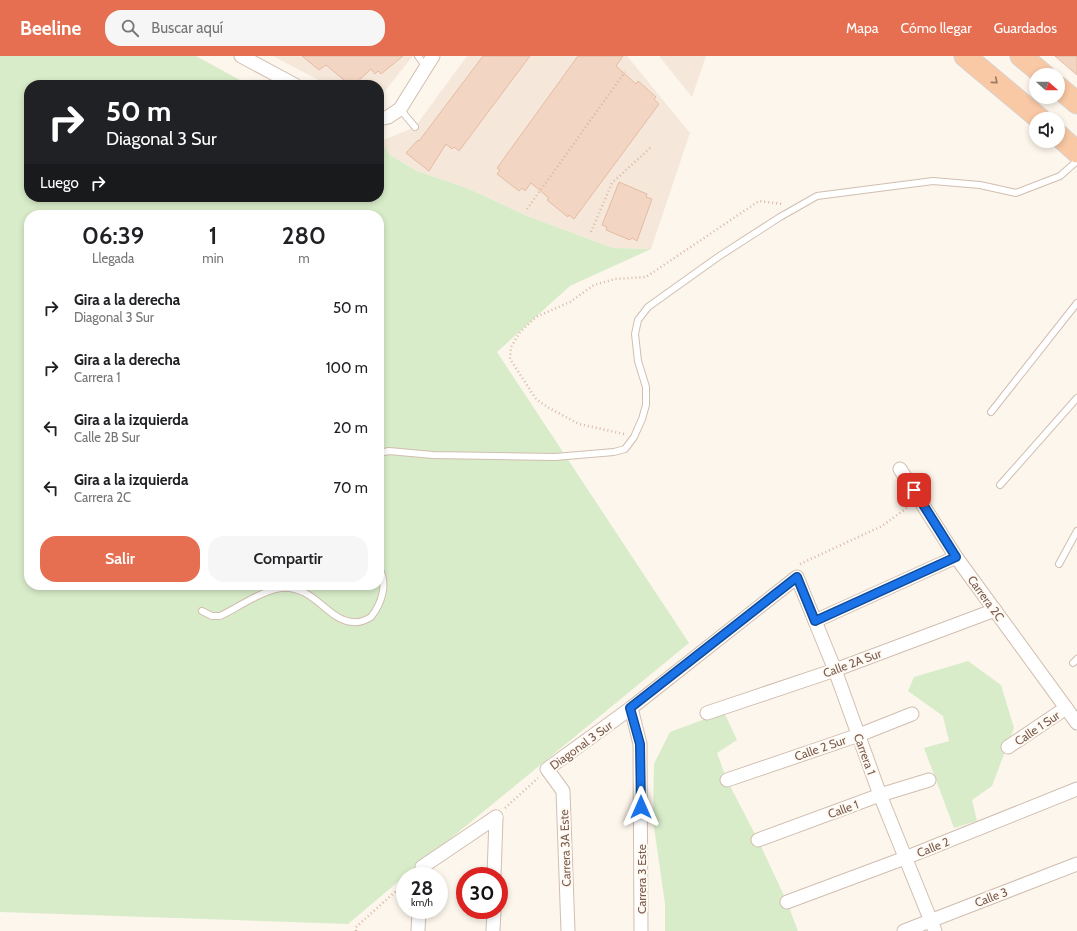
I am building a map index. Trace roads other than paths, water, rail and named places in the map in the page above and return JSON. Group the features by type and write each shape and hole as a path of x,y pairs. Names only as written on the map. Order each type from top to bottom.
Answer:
{"highway":[{"path":"965,56 1032,112"},
{"path":"1021,56 1036,68"},
{"path":"1065,93 1077,103"},
{"path":"1065,141 1077,152"}],"street":[{"path":"241,56 286,80"},
{"path":"384,118 400,109 429,61"},
{"name":"Carrera 2C","path":"900,469 956,557 1077,723"},
{"path":"815,621 956,557"},
{"name":"Carrera 1","path":"797,577 835,670 880,795 932,926"},
{"name":"Diagonal 3 Sur","path":"547,770 630,708 797,577"},
{"name":"Calle 2A Sur","path":"707,713 835,670 995,610"},
{"name":"Carrera 3 Este","path":"630,708 640,744 641,931"},
{"name":"Calle 1 Sur","path":"1008,747 1066,708"},
{"name":"Calle 2 Sur","path":"727,780 859,735 912,714"},
{"name":"Carrera 3A Este","path":"547,770 563,791 568,931"},
{"name":"Calle 1","path":"758,840 880,795 929,780"},
{"name":"Calle 2","path":"787,902 905,858 1077,789"},
{"path":"429,867 496,817 494,867"},
{"name":"Calle 3","path":"904,931 932,926 1077,864"},
{"path":"418,931 419,919"},
{"path":"493,931 494,919"}],"lane":[{"path":"418,56 429,61"},
{"path":"400,109 415,127"},
{"path":"384,452 389,451 434,455 555,457 614,452 626,449 634,437 646,405 646,387 638,361 635,334 638,320 648,307 718,257 816,196 933,181 980,185 1016,192 1060,176 1077,161"},
{"path":"991,412 1077,303"},
{"path":"1000,485 1077,398"},
{"path":"1059,564 1077,531"},
{"path":"202,611 212,616 220,616 273,590"},
{"path":"296,590 305,592 339,618 356,622 371,617 379,604 383,590"}]}
